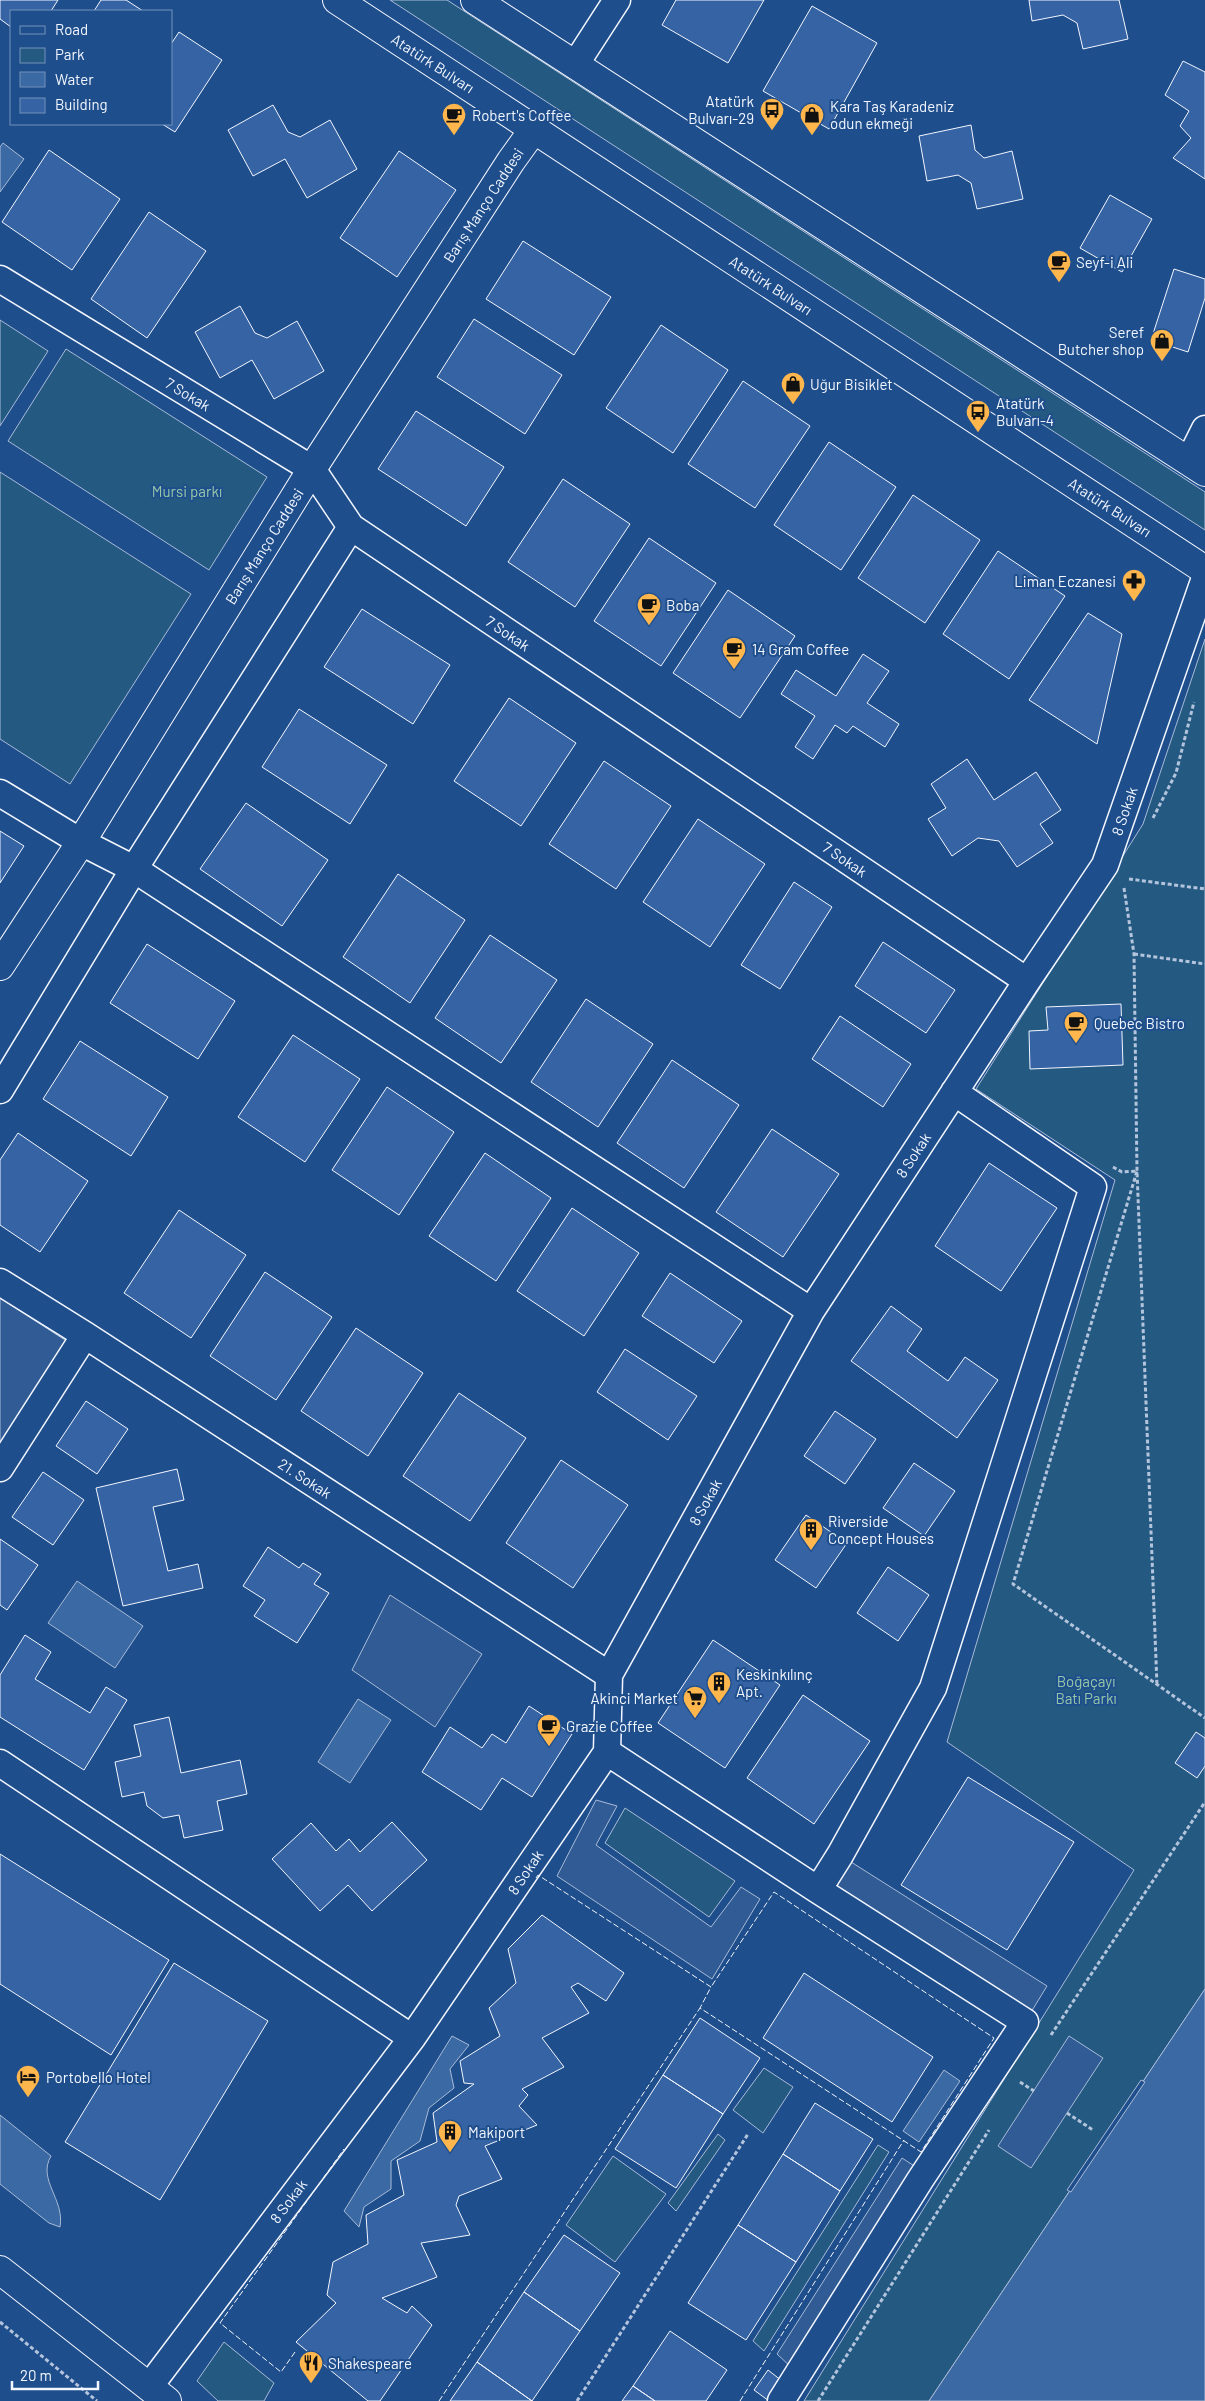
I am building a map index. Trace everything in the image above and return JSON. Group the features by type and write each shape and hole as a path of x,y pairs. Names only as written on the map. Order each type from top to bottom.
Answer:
{"main road":[{"name":"Atatürk Bulvarı","path":"337,0 1205,570"},
{"path":"475,0 1197,466"},
{"name":"Barış Manço Caddesi","path":"0,966 81,842 312,469 511,161 534,129"},
{"path":"0,2270 158,2394"}],"street":[{"path":"575,64 617,0"},
{"name":"7 Sokak","path":"0,279 312,469 351,527 1027,981"},
{"path":"1197,466 1205,429"},
{"path":"0,1090 134,869 351,527"},
{"name":"8 Sokak","path":"158,2394 412,2038 607,1752 609,1675 811,1311 1027,981 1106,866 1205,578"},
{"path":"0,793 81,842 134,869 811,1311"},
{"path":"818,1890 840,1855 933,1688 1093,1187 954,1092"},
{"name":"21. Sokak","path":"0,1282 85,1335 609,1675"},
{"path":"0,1468 85,1335"},
{"path":"607,1752 1025,2022 920,2180 781,2401"},
{"path":"0,1763 412,2038"}],"path":[{"path":"1157,1686 1137,1171 1134,954 1123,878 1205,889"},
{"path":"1134,954 1205,964"},
{"path":"1048,2040 1205,1802"},
{"path":"1026,2074 1019,2083 1034,2091"},
{"path":"1067,2113 1093,2130"},
{"path":"818,2401 992,2126"},
{"path":"577,2401 748,2134"},
{"path":"0,2322 94,2400"}],"green space":[{"path":"390,0 447,0 1205,492 1205,530"},
{"path":"0,320 48,351 0,426"},
{"name":"Mursi parkı","path":"66,349 267,477 209,570 8,441"},
{"path":"0,472 191,594 70,784 0,739"},
{"name":"Boğaçayı Batı Parkı","path":"1205,639 1205,1989 929,2401 804,2401 1134,1870 947,1742 1115,1180 976,1089 1143,824"},
{"path":"625,1808 735,1881 709,1917 605,1843"},
{"path":"764,2068 793,2087 763,2133 733,2110"},
{"path":"718,2134 725,2140 676,2211 668,2203"},
{"path":"878,2145 889,2152 764,2351 753,2341"},
{"path":"613,2156 666,2194 615,2262 566,2225"},
{"path":"224,2342 274,2383 264,2401 218,2401 197,2381"}],"shaded area":[{"path":"0,1298 68,1342 0,1446"},
{"path":"390,1595 482,1654 435,1727 352,1670"},
{"path":"596,1800 617,1806 596,1845 711,1927 741,1887 760,1899 712,1979 557,1876"},
{"path":"840,1855 1047,1986 1025,2022 818,1890"},
{"path":"1069,2036 1103,2058 1031,2168 998,2146"},
{"path":"902,2158 919,2169 792,2368 777,2354"}],"water":[{"path":"3,143 24,159 0,192 0,147"},
{"path":"77,1581 143,1626 115,1668 48,1623"},
{"path":"358,1699 391,1720 350,1783 318,1762"},
{"path":"1205,1989 1205,2401 929,2401"},
{"path":"452,2036 469,2045 450,2069 454,2088 429,2108 420,2141 391,2161 391,2189 364,2207 359,2227 344,2211"},
{"path":"944,2070 960,2081 919,2142 903,2131"},
{"path":"0,2115 51,2156 47,2173 59,2207 60,2227 49,2223 0,2184"}],"pier":[{"path":"1141,2080 1145,2082 1071,2192 1067,2190"}],"building":[{"path":"0,0 58,0 52,10 10,10 10,26 0,19"},
{"path":"101,0 126,0 141,10 95,10"},
{"path":"676,0 764,0 728,63 662,25"},
{"path":"1029,0 1119,0 1128,39 1083,49 1077,23 1063,15 1032,21"},
{"path":"812,6 877,43 829,129 763,91"},
{"path":"179,32 222,60 175,132 164,125 172,125 172,42"},
{"path":"1183,61 1205,72 1205,179 1173,158 1191,138 1180,126 1189,111 1165,95"},
{"path":"273,105 288,132 300,137 330,120 357,169 307,198 285,159 253,176 228,130"},
{"path":"971,125 975,150 984,158 1012,151 1023,199 977,209 971,183 958,175 927,181 919,136"},
{"path":"49,150 120,199 72,270 2,222"},
{"path":"399,151 456,190 397,277 340,238"},
{"path":"1110,195 1152,219 1122,272 1080,248"},
{"path":"149,212 206,251 147,338 91,299"},
{"path":"523,241 611,297 574,355 486,299"},
{"path":"1174,269 1205,279 1205,298 1188,352 1151,340"},
{"path":"240,306 255,333 267,338 297,321 324,371 274,399 252,360 220,378 195,332"},
{"path":"474,319 562,375 525,434 437,377"},
{"path":"661,325 728,370 673,453 606,408"},
{"path":"743,381 810,426 755,508 688,464"},
{"path":"416,411 504,467 466,526 378,469"},
{"path":"829,442 896,487 841,570 774,525"},
{"path":"563,479 630,524 575,607 508,562"},
{"path":"913,495 980,540 925,623 858,578"},
{"path":"649,538 716,583 661,666 594,621"},
{"path":"998,551 1065,596 1009,679 943,634"},
{"path":"728,590 795,636 740,718 673,673"},
{"path":"362,609 450,665 413,724 324,667"},
{"path":"1088,613 1122,634 1097,744 1029,700"},
{"path":"863,654 889,671 867,703 899,724 885,747 853,726 847,733 835,725 813,759 795,747 815,716 781,694 796,670 836,696"},
{"path":"509,698 576,743 521,826 454,781"},
{"path":"299,709 387,765 350,824 262,767"},
{"path":"967,759 994,800 1036,772 1061,810 1040,824 1053,843 1017,867 999,841 978,838 952,856 928,819 946,808 931,784"},
{"path":"604,761 671,806 616,889 549,844"},
{"path":"246,803 328,860 282,926 200,869"},
{"path":"698,819 765,864 710,947 643,902"},
{"path":"0,831 24,846 0,883"},
{"path":"398,874 465,920 410,1003 343,957"},
{"path":"794,882 832,907 780,989 741,965"},
{"path":"490,935 557,980 501,1063 435,1018"},
{"path":"883,942 955,990 926,1033 855,986"},
{"path":"147,944 235,1001 198,1059 110,1003"},
{"path":"586,999 653,1044 598,1127 531,1082"},
{"path":"1121,1004 1123,1065 1030,1069 1029,1031 1048,1030 1046,1007"},
{"path":"840,1016 911,1064 883,1107 812,1059"},
{"path":"293,1035 360,1079 305,1162 238,1117"},
{"path":"80,1041 168,1097 131,1156 43,1099"},
{"path":"672,1060 739,1105 684,1188 617,1143"},
{"path":"387,1087 454,1132 399,1215 332,1170"},
{"path":"772,1129 839,1174 783,1257 716,1212"},
{"path":"18,1133 88,1181 40,1252 0,1225 0,1160"},
{"path":"485,1153 551,1198 496,1281 429,1236"},
{"path":"989,1163 1057,1208 1001,1291 935,1246"},
{"path":"572,1208 639,1253 584,1336 517,1291"},
{"path":"179,1210 246,1255 191,1338 124,1293"},
{"path":"265,1272 332,1317 276,1400 210,1356"},
{"path":"670,1273 742,1321 714,1363 642,1316"},
{"path":"891,1306 922,1329 907,1351 948,1381 965,1357 998,1380 957,1438 851,1361"},
{"path":"356,1328 423,1373 368,1456 301,1411"},
{"path":"625,1349 697,1396 668,1440 597,1392"},
{"path":"459,1393 526,1438 470,1521 403,1476"},
{"path":"86,1401 128,1429 97,1474 56,1446"},
{"path":"835,1411 876,1439 845,1484 804,1456"},
{"path":"561,1460 628,1505 573,1588 506,1543"},
{"path":"914,1463 955,1491 924,1536 883,1508"},
{"path":"177,1469 184,1500 153,1507 168,1571 198,1564 203,1588 123,1606 96,1488"},
{"path":"43,1472 84,1500 53,1545 12,1517"},
{"name":"Riverside Concept Houses","path":"806,1515 847,1543 816,1588 775,1560"},
{"path":"0,1539 38,1565 7,1610 0,1605"},
{"path":"268,1547 299,1568 303,1563 321,1574 314,1584 329,1593 297,1643 254,1616 265,1600 243,1586"},
{"path":"888,1567 929,1595 898,1641 857,1613"},
{"path":"25,1635 51,1652 35,1679 90,1713 106,1687 127,1700 84,1770 0,1717 0,1675"},
{"name":"Keskinkılınç Apt.","path":"713,1640 780,1685 725,1768 658,1723"},
{"path":"803,1695 870,1741 814,1824 747,1778"},
{"path":"529,1706 572,1734 532,1797 502,1778 481,1810 422,1772 450,1727 482,1748 492,1734 506,1743"},
{"path":"169,1717 181,1773 240,1760 247,1794 217,1801 223,1830 184,1838 179,1815 163,1818 147,1806 144,1792 122,1797 115,1762 141,1756 134,1725"},
{"path":"1196,1732 1205,1738 1205,1766 1197,1778 1175,1763"},
{"path":"968,1777 1074,1842 1007,1950 901,1885"},
{"path":"392,1822 427,1860 372,1911 348,1885 320,1911 272,1859 311,1823 336,1851 349,1839 360,1852"},
{"path":"0,1854 169,1960 111,2055 0,1984"},
{"name":"Makiport","path":"542,1915 624,1973 606,2001 578,1983 571,1987 589,2013 542,2038 564,2067 522,2089 528,2095 519,2106 537,2125 485,2146 502,2179 459,2196 456,2205 470,2235 421,2243 437,2277 382,2298 407,2313 412,2306 432,2325 380,2401 368,2401 296,2342 336,2303 327,2295 333,2262 368,2244 366,2215 404,2195 397,2160 437,2142 433,2113 474,2084 464,2083 460,2061 500,2036 489,2008 516,1983 508,1949"},
{"path":"174,1963 268,2021 160,2200 65,2142"},
{"path":"804,1973 933,2057 892,2122 763,2038"},
{"path":"700,2018 760,2058 723,2114 663,2075"},
{"path":"663,2075 723,2114 676,2188 615,2149"},
{"path":"815,2103 873,2139 840,2191 783,2154"},
{"path":"783,2154 840,2191 796,2262 738,2225"},
{"path":"738,2225 796,2262 746,2340 688,2303"},
{"path":"564,2235 620,2273 580,2331 524,2292"},
{"path":"524,2292 580,2331 532,2401 477,2362"},
{"path":"670,2331 727,2370 706,2401 655,2401 633,2386"},
{"path":"477,2362 532,2401 450,2401"},
{"path":"768,2370 782,2381 769,2401 754,2390"},
{"path":"633,2386 655,2401 622,2401"}],"fence":[{"path":"536,1878 538,1875 711,1987 700,2008"},
{"path":"439,2401 700,2008 921,2152 994,2038 774,1892 711,1987"},
{"path":"740,2401 904,2140"},
{"path":"295,2352 281,2372 220,2323 344,2149"}],"place":[{"name":"Atatürk Bulvarı-29","path":"772,131"},
{"name":"Robert's Coffee","path":"454,136"},
{"name":"Kara Taş Karadeniz odun ekmeği","path":"812,136"},
{"name":"Seyf-i Ali","path":"1059,283"},
{"name":"Seref Butcher shop","path":"1162,362"},
{"name":"Uğur Bisiklet","path":"793,405"},
{"name":"Atatürk Bulvarı-4","path":"978,433"},
{"name":"Liman Eczanesi","path":"1134,602"},
{"name":"Boba","path":"649,626"},
{"name":"14 Gram Coffee","path":"734,670"},
{"name":"Quebec Bistro","path":"1076,1044"},
{"name":"Riverside Concept Houses","path":"811,1551"},
{"name":"Keskinkılınç Apt.","path":"719,1704"},
{"name":"Akinci Market","path":"695,1719"},
{"name":"Grazie Coffee","path":"549,1747"},
{"name":"Portobello Hotel","path":"28,2098"},
{"name":"Makiport","path":"450,2153"},
{"name":"Shakespeare","path":"311,2384"}]}
